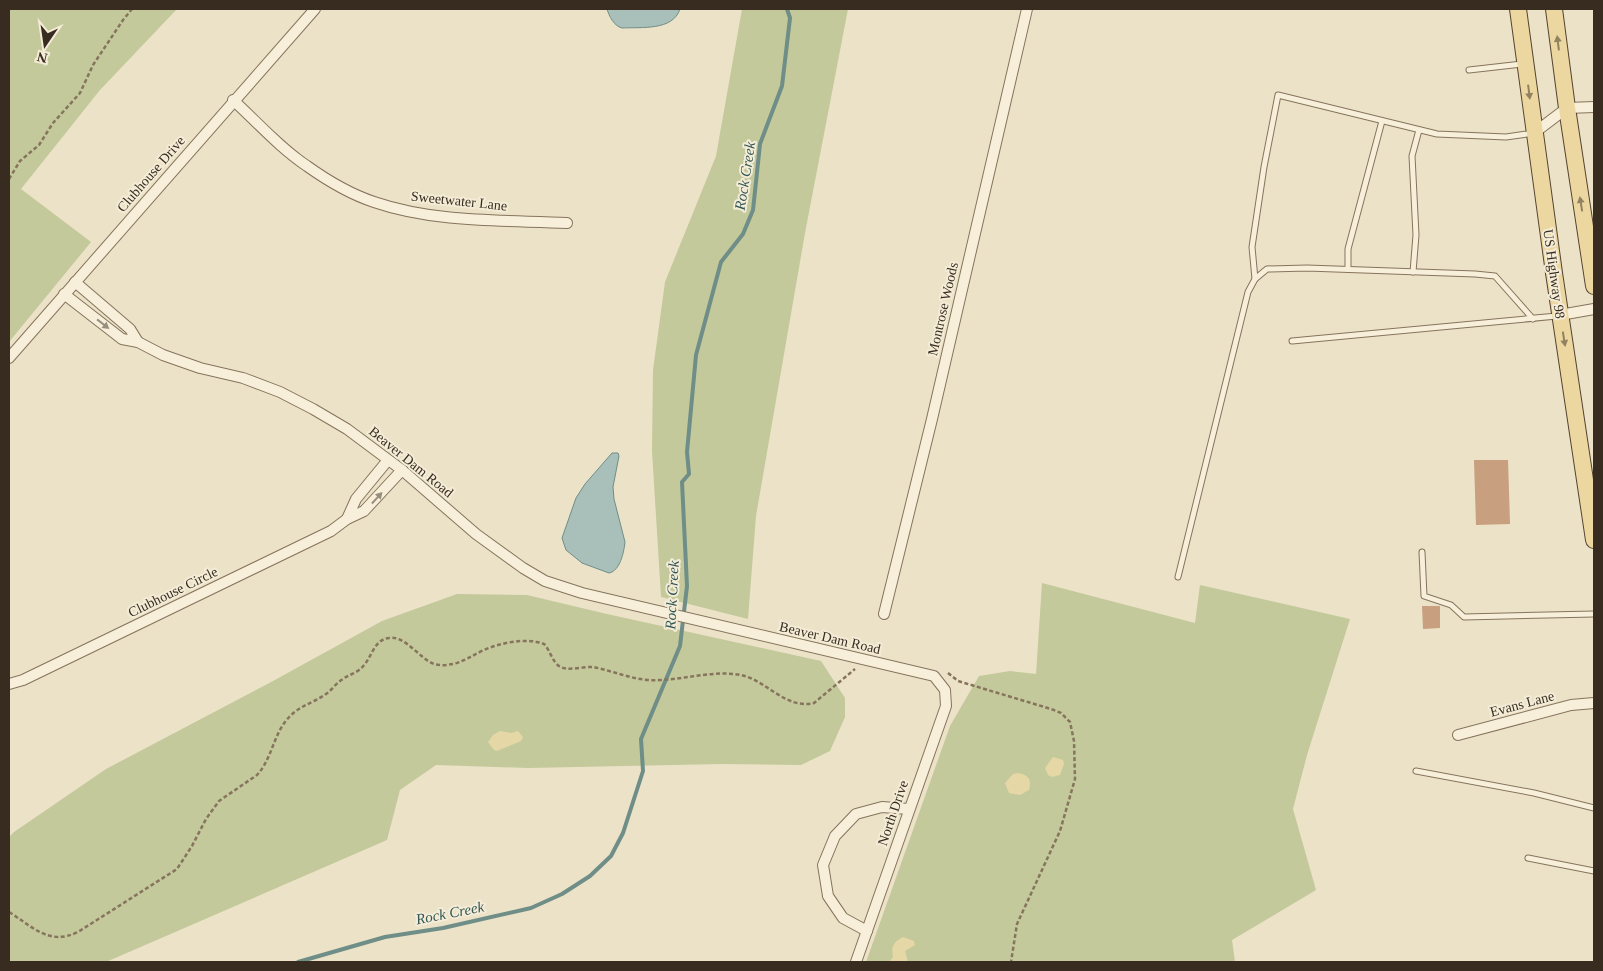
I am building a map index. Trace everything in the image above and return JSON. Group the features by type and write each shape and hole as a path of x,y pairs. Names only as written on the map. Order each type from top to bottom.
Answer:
{"main road":[{"name":"US Highway 98","path":"1518,9 1560,315 1594,529"},
{"path":"1554,9 1567,108 1590,232 1594,286"}],"street":[{"name":"Clubhouse Drive","path":"9,358 233,100 315,9"},
{"name":"Montrose Woods","path":"884,614 932,419 1027,9"},
{"name":"Sweetwater Lane","path":"233,100 305,165 327,180 374,202 413,212 439,216 567,223"},
{"path":"1534,133 1567,108 1594,107"},
{"name":"Beaver Dam Road","path":"74,282 130,329 138,342"},
{"name":"Beaver Dam Road","path":"64,294 122,339 138,342 163,355 200,368 243,378 280,392 348,429 402,470 476,534 523,568 545,581 582,593 934,676"},
{"path":"1560,315 1594,309"},
{"name":"Clubhouse Circle","path":"347,518 356,500 388,460"},
{"name":"Clubhouse Circle","path":"9,684 23,680 331,531 347,518 364,511 402,470"},
{"name":"North Drive","path":"856,962 946,706 945,690 934,676"},
{"name":"Evans Lane","path":"1458,735 1571,705 1594,703"},
{"path":"867,931 843,918 828,896 823,865 835,836 856,814 882,807 909,810"}],"lane":[{"path":"1469,70 1525,64"},
{"path":"1255,279 1252,247 1264,167 1278,95 1437,134 1506,137 1534,133"},
{"path":"1348,270 1348,249 1382,121"},
{"path":"1413,272 1416,235 1412,156 1419,130"},
{"path":"1178,577 1248,292 1255,279 1267,269 1307,268 1495,276 1534,319"},
{"path":"1292,341 1560,315"},
{"path":"1422,552 1424,596 1451,605 1464,617 1594,614"},
{"path":"1416,771 1534,793 1594,808"},
{"path":"1528,858 1594,871"}],"path":[{"path":"9,179 20,161 39,145 53,123 80,92 93,65 132,9"},
{"path":"9,912 45,935 64,938 85,929 177,869 206,819 219,801 261,770 266,764 276,738 286,720 300,708 325,695 340,680 360,670 376,646 387,638 391,637 401,640 425,659 440,665 462,662 486,649 534,641 544,644 561,668 594,668 644,680 704,675 742,675 778,693 792,703 807,705 814,703 866,661"},
{"path":"1011,962 1018,924 1060,831 1074,779 1074,741 1070,722 1061,713 1024,700"}],"green space":[{"path":"9,9 177,9 100,90 21,189 91,242 9,342"},
{"path":"742,9 848,9 805,233 756,516 748,619 661,597 652,451 653,370 665,282 716,156"},
{"path":"1042,583 1195,623 1200,585 1350,619 1307,755 1293,809 1316,890 1232,940 1235,962 866,962 950,726 979,676 1010,671 1036,674"},
{"path":"457,594 527,595 821,661 845,698 845,717 830,751 801,765 721,764 528,768 436,765 400,790 387,840 106,962 9,962 9,837 14,832 106,769 382,621"}],"sand":[{"path":"500,731 511,733 518,731 523,737 521,741 497,751 488,742 493,735"},
{"path":"1053,757 1063,760 1064,764 1060,775 1052,777 1048,775 1045,768"},
{"path":"1018,773 1027,776 1030,783 1029,790 1020,795 1009,793 1005,783 1013,774"},
{"path":"903,937 914,941 915,945 905,951 908,962 889,962 893,957 892,950 894,945"}],"water":[{"path":"607,9 680,9 671,21 664,24 622,28 614,23"},
{"path":"612,453 618,453 619,456 613,487 614,499 625,542 619,565 613,572 609,573 582,563 566,550 562,538 576,498 585,484"}],"building":[{"path":"1474,460 1508,460 1510,524 1476,525"},
{"path":"1422,606 1440,606 1440,628 1423,629"}],"waterway":[{"name":"Rock Creek","path":"298,962 385,937 443,928 531,908 562,894 590,876 611,856 623,833 643,771 641,739 680,646 687,586 682,482 689,474 687,452 696,355 721,262 743,234 753,210 760,144 782,86 790,18 787,9"}]}
